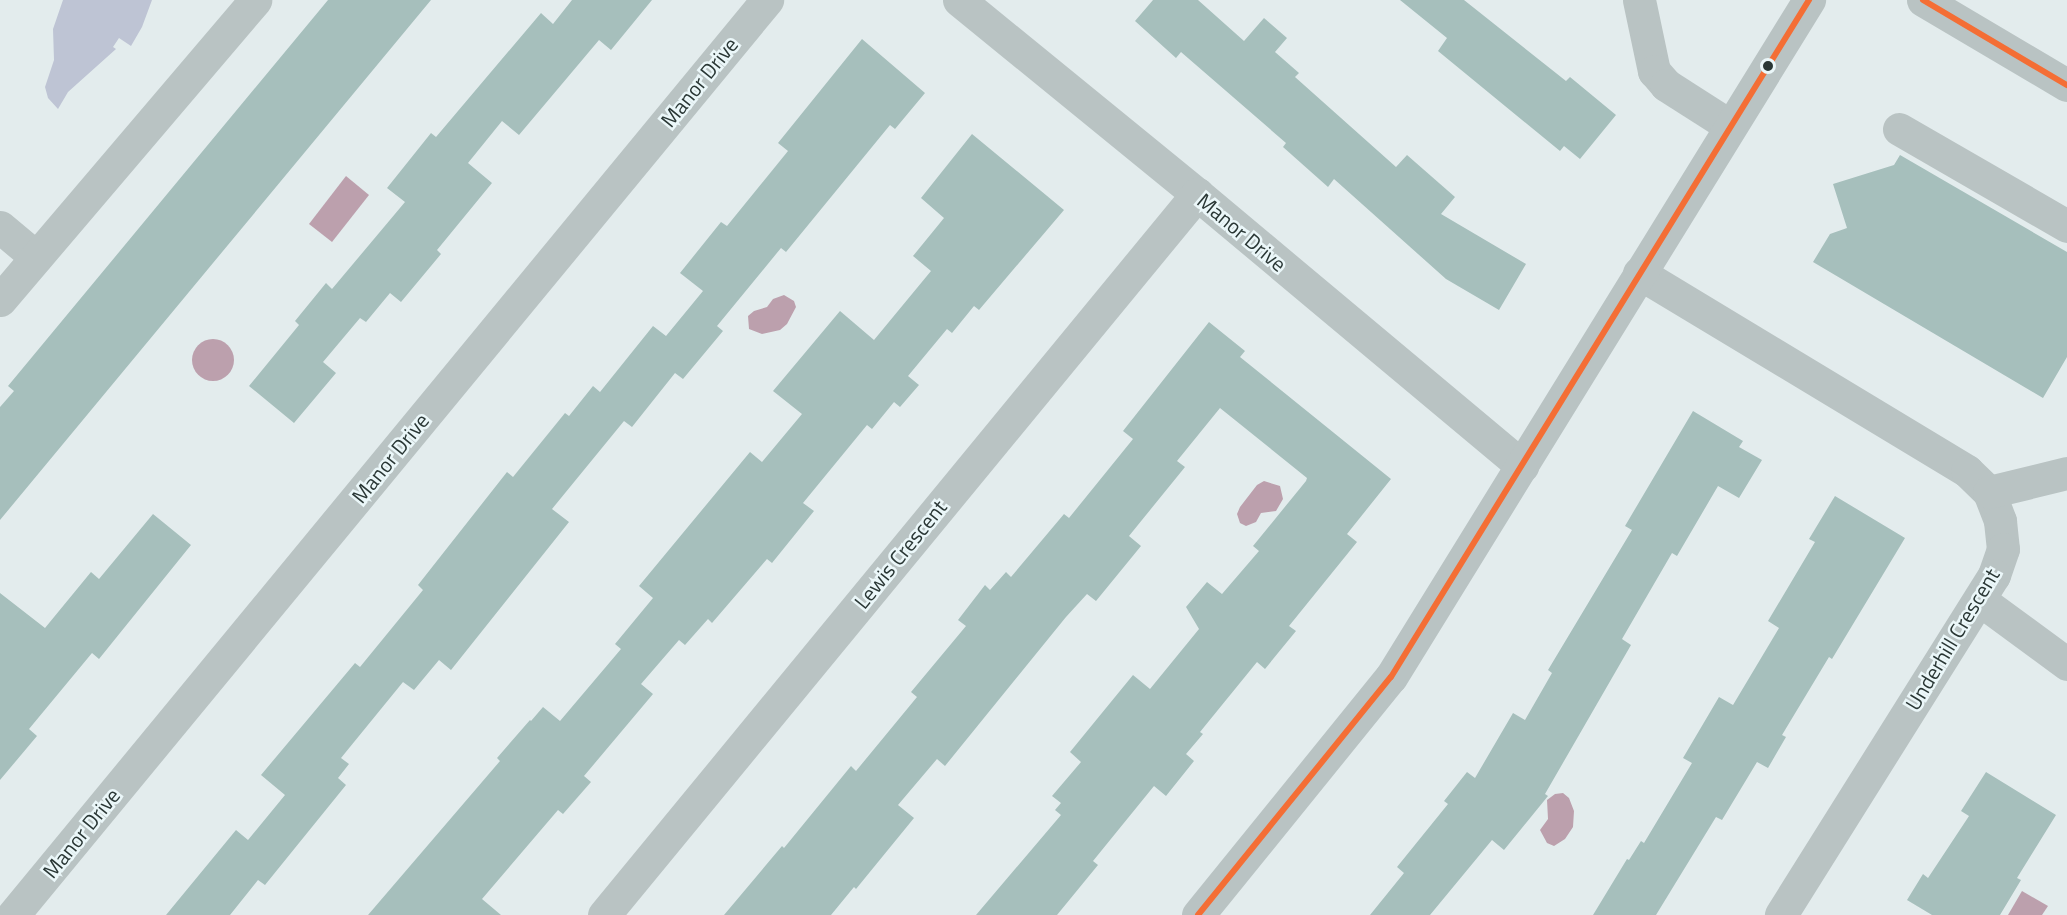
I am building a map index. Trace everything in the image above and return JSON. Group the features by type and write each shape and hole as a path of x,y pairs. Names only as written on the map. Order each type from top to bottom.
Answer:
{"street":[{"path":"0,300 255,0"},
{"name":"Manor Drive","path":"13,915 767,0"},
{"name":"Manor Drive","path":"958,0 1197,194 1522,466"},
{"path":"1639,0 1654,71 1666,85 1730,126"},
{"path":"1198,915 1391,677 1809,0"},
{"path":"1923,0 2067,85"},
{"path":"1899,129 2067,226"},
{"name":"Lewis Crescent","path":"604,915 1197,194"},
{"path":"0,228 36,257"},
{"name":"Underhill Crescent","path":"1639,273 1966,471 1989,492 2000,521 2002,549 1994,575 1781,915"},
{"path":"1989,492 2067,474"},
{"path":"1980,600 2067,664"}],"shaded area":[{"path":"63,0 152,0 142,27 131,46 119,38 113,47 116,49 68,92 58,109 48,98 45,87 54,60 53,29"},
{"path":"346,176 369,195 332,242 309,224"},
{"path":"784,295 794,301 796,307 787,324 780,330 762,334 749,329 748,316 754,311 767,307 773,299"},
{"path":"213,339 228,345 234,360 228,375 213,381 198,375 192,360 198,345"},
{"path":"1264,481 1280,486 1283,499 1276,511 1261,513 1256,522 1246,526 1240,523 1237,514 1257,485"},
{"path":"1563,793 1569,798 1574,811 1573,827 1565,839 1554,846 1547,843 1540,830 1548,819 1547,800 1555,794"},
{"path":"2022,891 2048,906 2042,915 2008,915"}],"building":[{"path":"328,0 431,0 0,520 0,407 14,391 8,386"},
{"path":"572,0 652,0 611,50 599,40 519,135 502,121 468,163 492,183 437,250 441,254 401,302 390,293 366,322 360,318 323,362 336,373 294,423 249,386 299,325 295,321 326,283 332,289 405,202 387,188 431,133 436,137 541,13 553,24"},
{"path":"1153,0 1198,0 1244,41 1264,18 1287,38 1275,52 1299,73 1295,77 1396,167 1407,155 1455,197 1441,214 1526,264 1499,310 1446,279 1334,179 1328,187 1283,147 1286,143 1181,52 1176,58 1135,21"},
{"path":"1400,0 1464,0 1566,81 1570,77 1616,115 1580,159 1564,146 1560,151 1438,51 1447,38"},
{"path":"862,39 925,93 895,129 890,125 786,252 781,248 717,326 723,331 683,379 675,373 632,427 624,421 552,509 569,522 451,670 439,660 414,690 403,682 341,758 349,764 338,778 346,785 265,885 258,880 230,915 166,915 236,830 248,840 285,795 261,775 355,663 360,667 423,590 418,585 507,472 513,477 565,413 569,416 593,386 600,392 653,326 666,336 703,291 680,273 721,222 727,226 788,151 778,143"},
{"path":"972,134 1064,210 979,310 974,306 952,333 947,329 908,376 919,385 900,407 894,402 872,429 867,425 803,503 814,511 772,563 767,559 712,623 708,619 685,645 679,640 641,684 653,694 584,776 591,782 563,814 558,810 482,899 501,915 368,915 500,761 497,758 530,720 543,707 560,721 621,649 615,644 653,598 639,586 750,452 762,462 802,414 773,391 840,311 874,340 931,271 913,256 944,218 921,198"},
{"path":"1900,155 2067,252 2067,357 2043,398 1813,262 1830,234 1847,228 1833,184 1894,165"},
{"path":"1209,322 1245,351 1240,357 1391,479 1347,534 1357,542 1289,626 1296,631 1265,669 1257,662 1200,732 1203,734 1186,754 1194,761 1166,796 1154,786 1093,861 1098,865 1057,915 976,915 1061,815 1055,810 1061,803 1052,796 1081,762 1070,752 1133,675 1150,689 1199,629 1186,607 1207,582 1222,594 1259,551 1253,546 1306,481 1307,478 1220,408 1177,461 1185,467 1129,536 1141,546 1096,601 1087,594 1066,617 945,766 937,759 898,805 914,818 856,889 854,887 831,915 724,915 782,846 784,848 851,766 856,771 917,697 911,692 966,626 958,620 985,585 990,590 1006,572 1011,577 1064,514 1069,518 1133,439 1123,431"},
{"path":"1693,411 1743,441 1739,447 1762,460 1739,498 1718,486 1677,556 1672,553 1622,639 1631,645 1545,794 1548,796 1504,850 1492,840 1430,915 1370,915 1404,873 1397,867 1448,804 1444,801 1467,772 1475,778 1513,713 1525,720 1552,673 1548,670 1632,530 1625,526"},
{"path":"1835,496 1905,538 1832,659 1829,657 1782,735 1786,737 1768,768 1757,762 1722,820 1716,817 1656,915 1593,915 1627,859 1629,860 1641,841 1644,843 1692,763 1683,758 1719,697 1733,705 1779,628 1768,621 1815,542 1809,539"},
{"path":"153,514 191,545 99,659 92,653 29,729 37,736 0,780 0,593 45,628 91,572 99,579"},
{"path":"1986,772 2056,815 2017,878 2021,880 2000,915 1932,915 1907,900 1923,874 1928,878 1969,816 1961,811"}],"transit line":[{"path":"1198,915 1391,677 1809,0"},
{"path":"1923,0 2067,85"}]}
